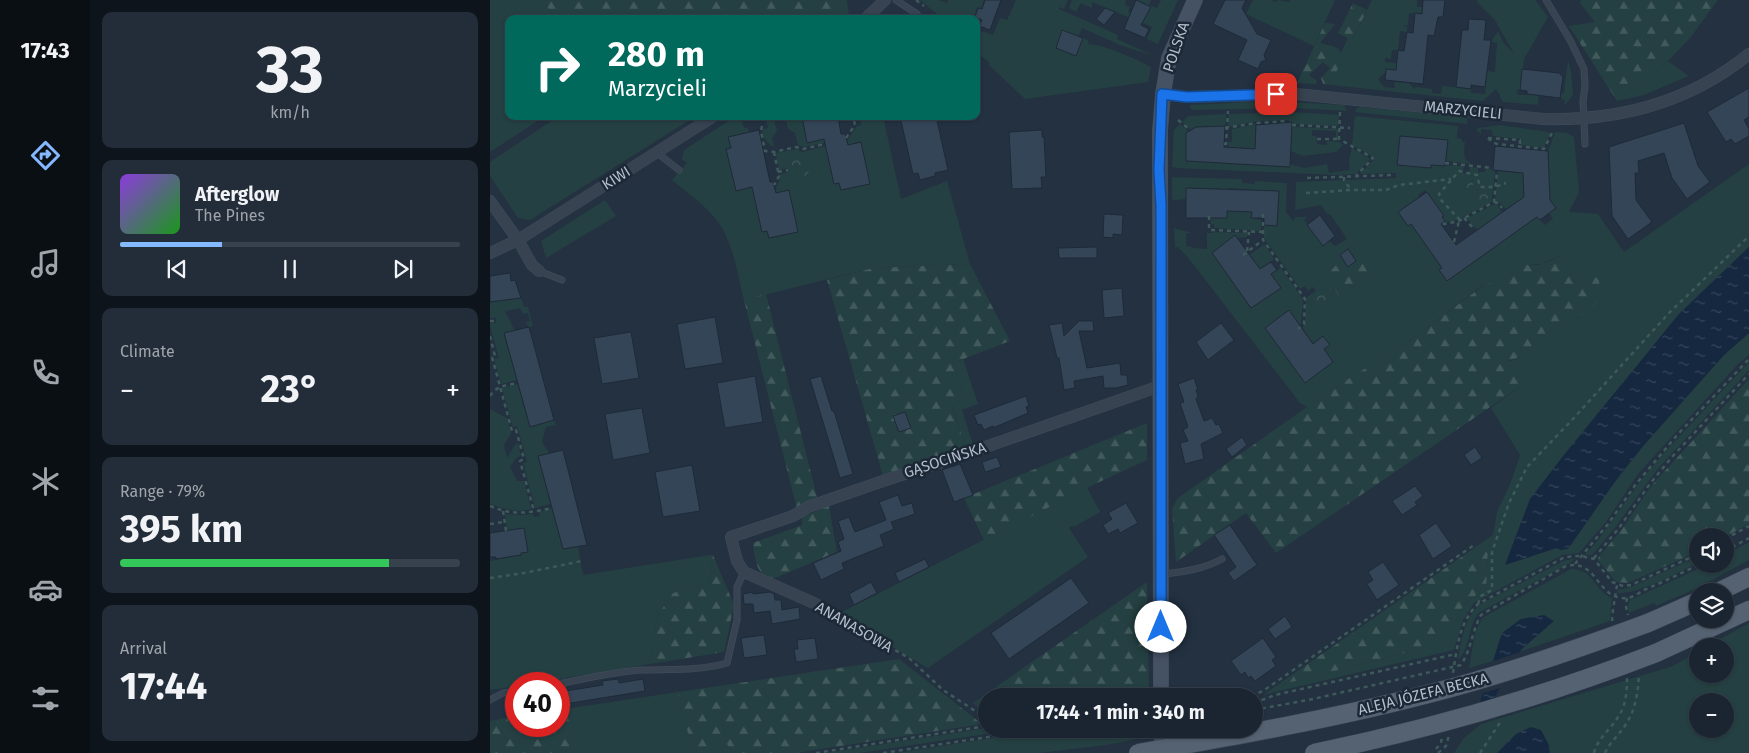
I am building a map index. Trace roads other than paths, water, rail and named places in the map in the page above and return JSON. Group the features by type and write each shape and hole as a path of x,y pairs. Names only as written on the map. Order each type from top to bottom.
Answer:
{"main road":[{"path":"1734,585 1749,578"},
{"name":"ALEJA JÓZEFA BECKA","path":"1138,753 1358,711 1428,694 1552,658 1648,623 1689,605"},
{"path":"1314,753 1426,728 1506,706 1590,679 1656,653 1749,610"}],"street":[{"path":"869,15 885,0"},
{"name":"POLSKA","path":"1162,688 1161,205 1159,170 1162,94 1171,54 1195,0"},
{"name":"MARZYCIELI","path":"1162,94 1187,97 1296,94 1543,118 1584,119 1611,116 1658,105 1704,84 1725,72 1749,54"},
{"name":"KIWI","path":"490,253 518,240 708,120"},
{"path":"490,201 518,240 532,265 539,271"},
{"name":"GĄSOCIŃSKA","path":"744,572 737,560 731,537 793,516 808,507 1160,386"},
{"name":"ANANASOWA","path":"744,572 816,604"},
{"path":"1162,738 1162,753"}],"lane":[{"path":"896,0 917,14"},
{"path":"1546,0 1584,68 1585,144"},
{"path":"656,152 678,170"},
{"path":"539,271 562,280"},
{"path":"1161,574 1177,573 1212,564 1222,559"},
{"path":"570,682 641,670 716,666 727,663 737,620 737,587 744,572"},
{"path":"490,700 505,693"}],"water":[{"path":"1749,247 1749,333 1724,355 1644,445 1619,476 1568,549 1561,550 1556,548 1505,565 1530,499 1679,314"},
{"path":"1544,615 1554,621 1521,650 1481,722 1478,708 1502,633 1521,619"},
{"path":"1531,727 1541,730 1549,745 1550,753 1497,753 1516,734"}]}
